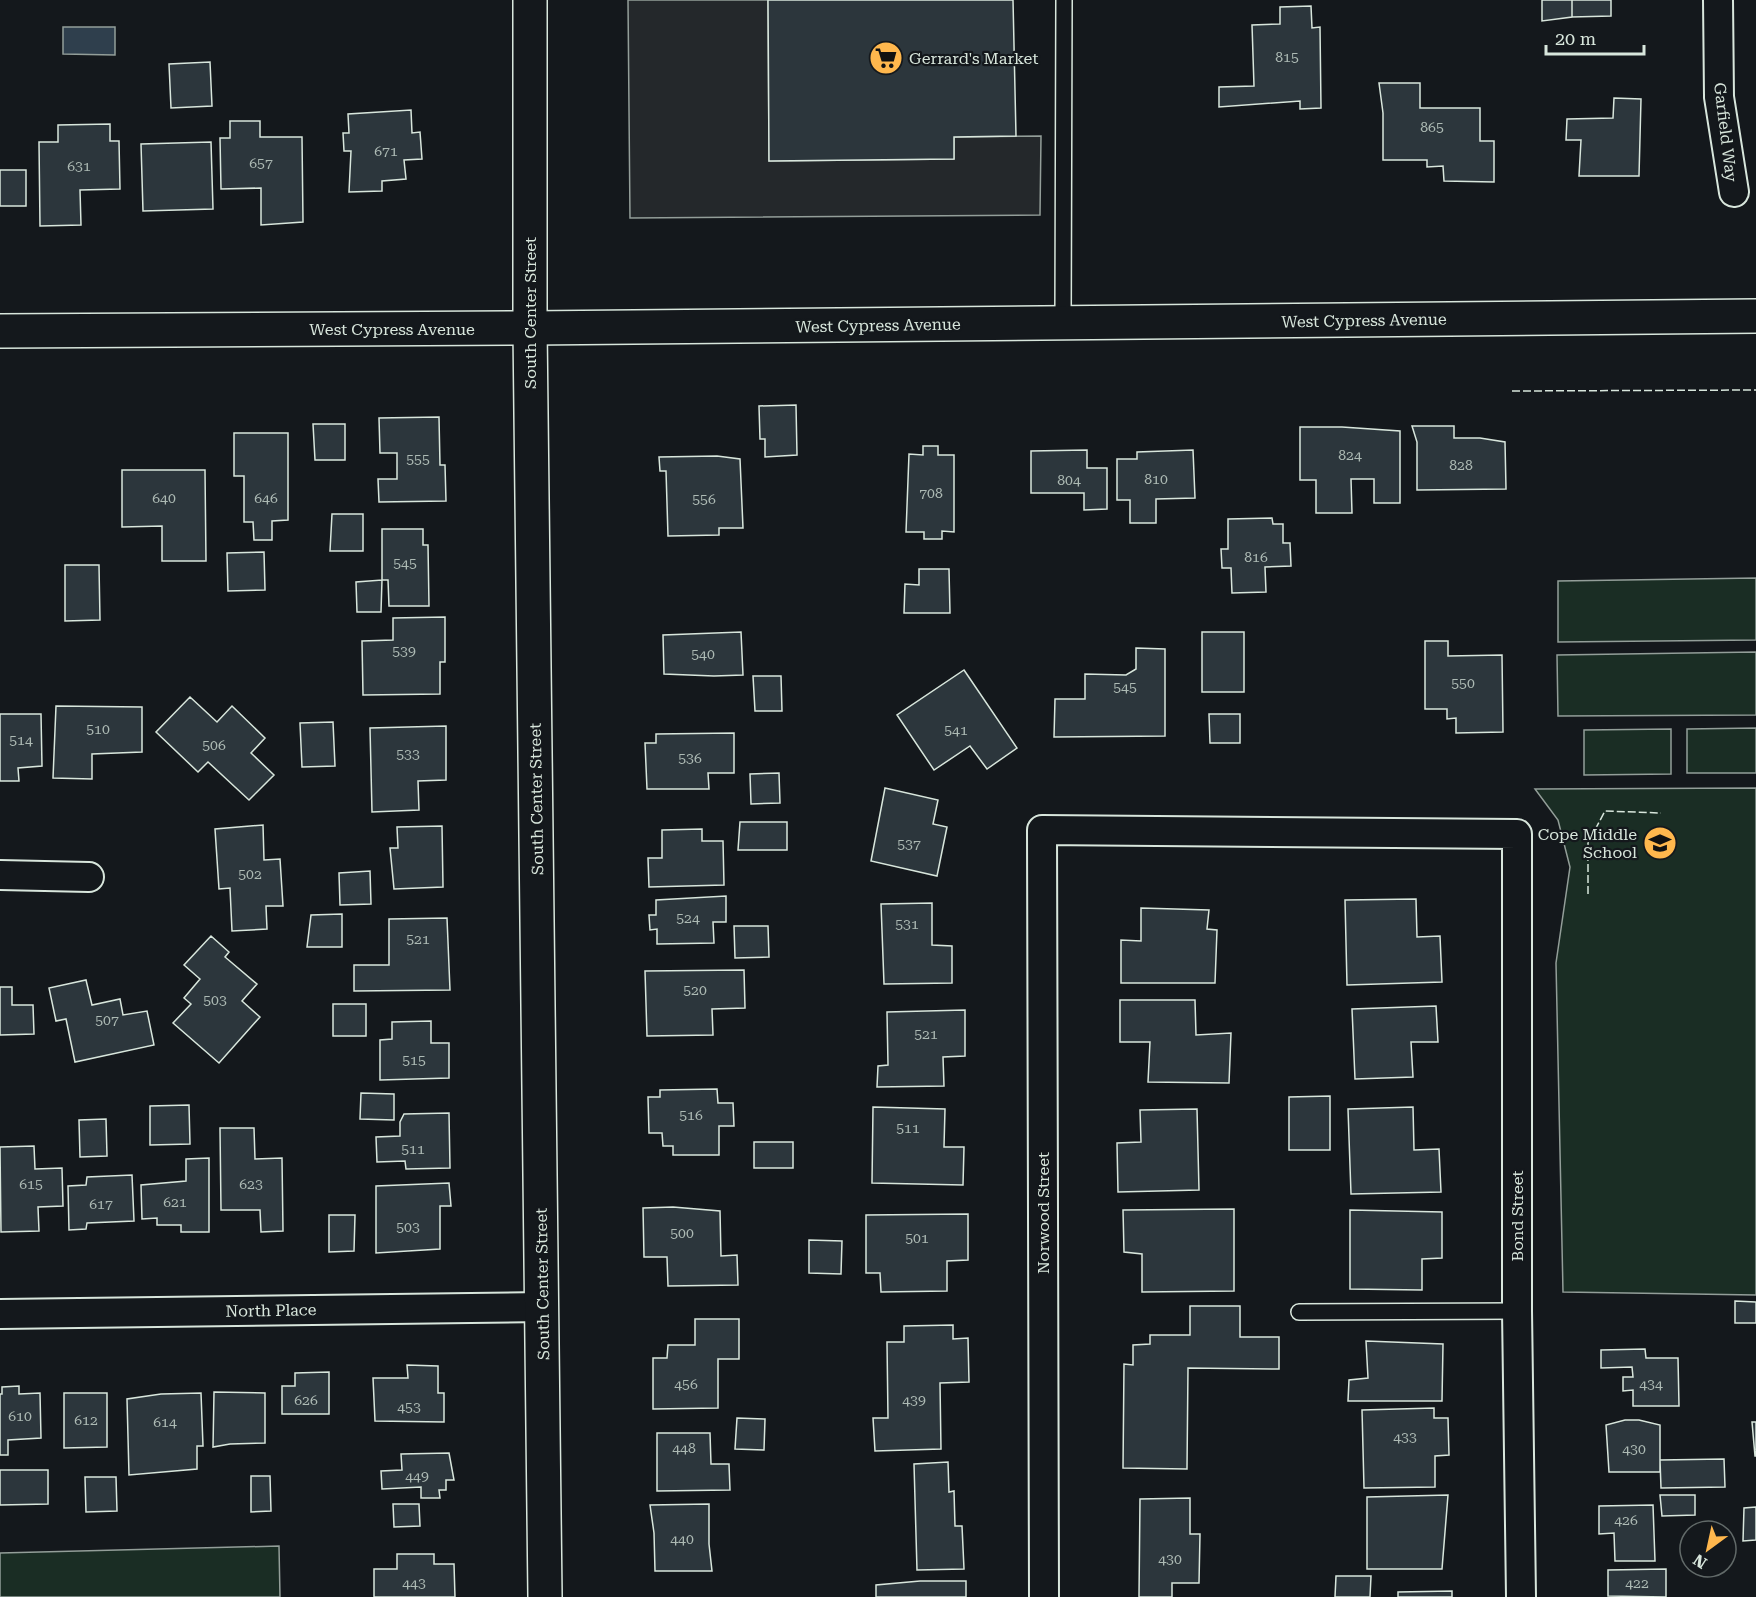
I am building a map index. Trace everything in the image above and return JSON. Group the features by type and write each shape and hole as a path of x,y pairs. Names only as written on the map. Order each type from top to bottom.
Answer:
{"main road":[{"name":"South Center Street","path":"530,0 530,328 545,1597"},
{"name":"West Cypress Avenue","path":"0,331 1756,316"}],"street":[{"name":"Garfield Way","path":"1718,0 1719,97 1734,192"},
{"name":"Norwood Street","path":"1044,1597 1042,830 1517,834"},
{"name":"Bond Street","path":"1517,834 1517,1311 1521,1597"},
{"path":"0,875 89,877"},
{"name":"North Place","path":"0,1314 543,1307"}],"lane":[{"path":"1064,0 1064,323"},
{"path":"1299,1312 1517,1311"}],"green space":[{"path":"1756,578 1756,640 1558,642 1558,581"},
{"path":"1756,652 1756,715 1558,716 1557,655"},
{"path":"1756,728 1756,773 1687,773 1687,729"},
{"path":"1671,729 1671,774 1584,775 1584,730"},
{"path":"1756,788 1756,1295 1563,1292 1556,963 1570,867 1558,820 1535,789"},
{"path":"279,1546 280,1597 0,1597 0,1553"}],"shaded area":[{"path":"628,0 768,0 769,161 954,159 954,137 1041,136 1040,215 630,218"}],"water":[{"path":"63,27 115,27 115,55 63,54"}],"building":[{"path":"768,0 1013,0 1016,136 954,137 954,159 769,161"},
{"path":"1542,0 1572,0 1572,17 1542,21"},
{"path":"1572,0 1611,0 1611,16 1572,17"},
{"path":"1311,6 1312,28 1320,27 1321,108 1300,109 1300,101 1219,107 1219,87 1254,86 1252,25 1280,24 1280,7"},
{"path":"210,62 212,106 171,108 169,64"},
{"path":"1379,83 1420,83 1420,108 1480,108 1480,141 1494,141 1494,182 1444,181 1443,166 1427,167 1427,160 1383,160 1383,113"},
{"path":"1614,98 1641,99 1639,176 1579,176 1581,140 1566,140 1567,119 1613,118"},
{"path":"411,110 412,133 420,132 422,159 404,160 406,179 382,181 382,191 349,192 351,151 344,151 343,133 349,133 348,114"},
{"path":"230,121 260,121 260,137 302,137 303,222 261,225 261,188 221,189 220,138 230,138"},
{"path":"110,124 110,141 119,141 120,189 80,190 81,225 40,226 39,142 58,142 58,125"},
{"path":"211,142 213,209 143,211 141,144"},
{"path":"0,170 26,170 26,206 0,206"},
{"path":"796,405 797,455 765,457 765,439 760,439 759,406"},
{"path":"439,417 440,465 445,465 446,501 379,502 378,479 397,479 397,453 380,453 379,418"},
{"path":"313,424 345,424 345,460 315,460"},
{"path":"1412,426 1454,426 1454,438 1480,438 1505,442 1506,489 1417,490 1417,442"},
{"path":"1300,427 1400,431 1400,503 1374,503 1374,479 1351,479 1352,513 1316,513 1316,480 1300,480"},
{"path":"234,433 288,433 288,520 272,521 272,540 254,540 253,522 244,522 244,476 234,476"},
{"path":"923,446 938,446 938,455 954,455 954,532 942,531 942,539 924,539 924,532 906,532 909,454 923,455"},
{"path":"1087,450 1087,468 1107,468 1107,509 1084,510 1084,493 1031,493 1031,451"},
{"path":"1193,450 1195,498 1156,499 1156,523 1130,523 1130,500 1117,500 1117,459 1137,459 1137,452"},
{"path":"717,456 740,459 743,528 719,528 719,535 668,536 666,471 660,471 659,457"},
{"path":"122,470 205,470 206,561 162,561 162,526 122,527"},
{"path":"332,514 363,514 363,551 330,551"},
{"path":"1272,518 1273,524 1283,524 1283,543 1290,543 1291,566 1265,567 1266,592 1232,593 1231,568 1222,568 1221,549 1228,549 1228,519"},
{"path":"382,529 423,529 423,545 428,545 429,606 389,606 388,580 382,580"},
{"path":"264,552 265,590 228,591 227,553"},
{"path":"65,565 99,565 100,620 65,621"},
{"path":"919,569 949,569 950,613 904,613 905,584 919,585"},
{"path":"382,580 381,612 357,612 356,582"},
{"path":"445,617 445,662 440,662 440,694 363,695 362,641 393,640 393,618"},
{"path":"741,632 743,675 664,674 663,635"},
{"path":"1202,632 1244,632 1244,692 1202,692"},
{"path":"1425,641 1448,641 1448,656 1502,655 1503,732 1456,733 1456,718 1447,719 1447,709 1425,709"},
{"path":"1136,648 1165,649 1165,736 1054,737 1055,699 1085,699 1085,674 1126,675 1136,669"},
{"path":"964,670 1017,748 987,769 970,746 934,770 897,715"},
{"path":"753,676 781,676 782,711 755,711"},
{"path":"190,697 217,722 232,706 265,738 251,753 274,775 249,800 208,762 198,772 156,732"},
{"path":"56,706 142,707 142,752 92,754 92,779 53,778"},
{"path":"0,714 41,714 42,766 18,768 19,781 0,781"},
{"path":"1209,714 1240,714 1240,743 1210,743"},
{"path":"333,722 335,766 302,767 300,723"},
{"path":"446,726 446,780 418,781 419,810 372,812 370,728"},
{"path":"734,733 734,773 708,773 709,789 647,789 645,743 656,743 656,734"},
{"path":"779,773 780,803 751,804 750,774"},
{"path":"885,788 938,800 933,824 947,827 937,876 871,861"},
{"path":"740,822 787,822 787,850 738,850"},
{"path":"263,825 264,860 280,859 283,906 266,906 267,929 232,931 230,888 219,889 215,829"},
{"path":"442,826 443,887 394,889 390,848 398,848 397,827"},
{"path":"702,829 702,841 723,841 724,885 649,887 648,858 662,858 662,830"},
{"path":"370,871 371,904 340,905 339,873"},
{"path":"726,896 726,922 713,922 714,943 657,944 657,929 650,930 649,915 656,915 656,900"},
{"path":"1416,899 1417,937 1440,936 1442,982 1347,985 1345,900"},
{"path":"932,903 932,945 952,946 952,983 884,984 881,904"},
{"path":"1141,908 1209,910 1207,929 1217,930 1215,983 1121,983 1121,940 1141,941"},
{"path":"342,914 342,947 307,947 311,915"},
{"path":"447,918 450,990 354,991 354,965 389,965 389,919"},
{"path":"734,926 768,926 769,957 735,958"},
{"path":"211,936 229,952 225,957 257,984 242,1001 260,1017 219,1063 173,1023 191,1004 184,998 200,979 184,965"},
{"path":"744,970 745,1008 712,1009 713,1035 647,1036 645,971"},
{"path":"86,980 92,1005 120,999 123,1015 147,1011 154,1045 75,1062 66,1019 56,1021 49,988"},
{"path":"0,987 12,987 12,1005 33,1005 34,1034 0,1035"},
{"path":"1120,1000 1195,1000 1196,1035 1231,1033 1229,1083 1148,1082 1150,1042 1120,1042"},
{"path":"333,1004 366,1004 366,1036 333,1036"},
{"path":"1436,1006 1438,1042 1411,1042 1413,1077 1355,1079 1352,1009"},
{"path":"965,1010 965,1056 943,1057 944,1086 877,1087 878,1066 888,1065 887,1012"},
{"path":"431,1021 431,1043 449,1043 449,1078 380,1080 380,1040 392,1039 392,1022"},
{"path":"717,1089 718,1103 733,1103 734,1126 719,1126 719,1155 673,1155 673,1146 663,1146 662,1133 649,1133 648,1097 660,1097 660,1090"},
{"path":"361,1093 394,1094 394,1120 360,1119"},
{"path":"1330,1096 1330,1150 1289,1150 1289,1097"},
{"path":"189,1105 190,1144 150,1145 150,1106"},
{"path":"873,1107 945,1109 944,1147 964,1147 963,1185 872,1183"},
{"path":"1413,1107 1414,1150 1439,1149 1441,1192 1351,1194 1348,1109"},
{"path":"1197,1109 1199,1190 1118,1192 1117,1143 1141,1142 1140,1110"},
{"path":"449,1113 450,1168 406,1169 405,1161 377,1162 376,1137 400,1136 400,1122 404,1114"},
{"path":"106,1119 107,1156 80,1157 79,1120"},
{"path":"220,1128 254,1128 255,1159 282,1158 283,1231 261,1232 260,1210 221,1210"},
{"path":"754,1142 793,1142 793,1168 754,1168"},
{"path":"34,1146 35,1169 62,1168 63,1206 38,1207 39,1231 1,1232 0,1147"},
{"path":"209,1158 209,1232 181,1232 181,1225 157,1225 157,1218 142,1219 141,1185 186,1181 186,1159"},
{"path":"132,1175 134,1221 87,1223 86,1229 69,1230 68,1186 86,1185 87,1177"},
{"path":"449,1183 451,1206 440,1206 440,1249 376,1253 376,1186"},
{"path":"673,1207 720,1211 721,1256 737,1255 738,1285 668,1286 667,1257 644,1257 643,1208"},
{"path":"1234,1209 1234,1291 1142,1292 1142,1254 1124,1252 1123,1210"},
{"path":"1350,1210 1442,1212 1442,1258 1422,1259 1422,1290 1350,1289"},
{"path":"968,1214 968,1260 947,1261 947,1291 881,1292 880,1273 866,1273 866,1215"},
{"path":"329,1215 355,1215 354,1251 329,1252"},
{"path":"809,1240 842,1241 841,1274 809,1273"},
{"path":"1735,1301 1756,1302 1756,1323 1735,1323"},
{"path":"1190,1306 1240,1306 1240,1337 1279,1337 1279,1369 1188,1368 1187,1469 1123,1468 1124,1364 1133,1365 1133,1345 1150,1344 1150,1335 1190,1335"},
{"path":"695,1319 739,1319 739,1359 718,1359 718,1408 653,1409 653,1358 667,1358 668,1345 695,1345"},
{"path":"953,1325 953,1339 968,1338 969,1382 940,1383 941,1449 875,1451 873,1418 888,1418 887,1342 904,1342 904,1326"},
{"path":"1366,1341 1443,1344 1442,1401 1348,1401 1349,1380 1368,1378"},
{"path":"1645,1349 1646,1358 1678,1358 1679,1406 1633,1406 1633,1390 1623,1391 1623,1377 1633,1377 1632,1367 1601,1368 1601,1350"},
{"path":"407,1365 438,1366 438,1393 444,1393 444,1422 375,1421 373,1378 408,1378"},
{"path":"329,1372 329,1414 282,1414 282,1386 295,1386 295,1373"},
{"path":"19,1386 19,1394 40,1393 41,1438 8,1440 8,1455 0,1455 0,1394 2,1394 2,1387"},
{"path":"214,1392 265,1393 265,1443 213,1447"},
{"path":"64,1393 107,1393 107,1447 64,1448"},
{"path":"201,1393 203,1446 197,1446 197,1469 129,1475 127,1399 161,1394"},
{"path":"1434,1408 1434,1418 1448,1418 1449,1455 1435,1456 1435,1487 1364,1488 1362,1410"},
{"path":"737,1418 765,1419 764,1450 735,1449"},
{"path":"1625,1420 1639,1420 1660,1425 1660,1472 1609,1472 1606,1425"},
{"path":"1752,1422 1756,1422 1756,1456 1755,1456"},
{"path":"657,1433 710,1433 711,1464 729,1464 730,1490 657,1491"},
{"path":"449,1453 454,1480 446,1480 446,1490 439,1490 440,1498 421,1498 421,1487 382,1489 381,1471 402,1470 401,1454"},
{"path":"1724,1459 1725,1487 1661,1488 1660,1460"},
{"path":"948,1462 949,1492 954,1491 955,1526 962,1526 964,1569 917,1570 914,1464"},
{"path":"0,1470 48,1470 48,1504 0,1505"},
{"path":"251,1476 270,1476 271,1511 251,1512"},
{"path":"85,1477 116,1477 117,1511 86,1512"},
{"path":"1448,1495 1442,1569 1367,1569 1367,1497"},
{"path":"1660,1495 1695,1495 1695,1515 1662,1516"},
{"path":"1190,1498 1190,1534 1200,1534 1199,1583 1172,1583 1172,1597 1139,1597 1140,1499"},
{"path":"393,1504 419,1504 420,1526 394,1527"},
{"path":"709,1504 712,1571 655,1571 654,1533 650,1505"},
{"path":"1653,1505 1655,1561 1615,1561 1614,1533 1599,1534 1599,1506"},
{"path":"1756,1507 1756,1540 1743,1541 1744,1508"},
{"path":"397,1554 434,1554 434,1564 454,1564 455,1597 374,1597 374,1569 397,1569"},
{"path":"1666,1569 1666,1597 1608,1596 1608,1570"},
{"path":"1336,1576 1371,1576 1370,1597 1335,1597"},
{"path":"920,1581 966,1581 966,1597 876,1597 876,1585"},
{"path":"1452,1591 1452,1597 1398,1597 1398,1592"}],"fence":[{"path":"1512,391 1756,390"},
{"path":"1588,894 1588,843 1605,811 1661,813"}],"place":[{"name":"Gerrard's Market","path":"886,58"},
{"name":"Cope Middle School","path":"1660,843"}]}
